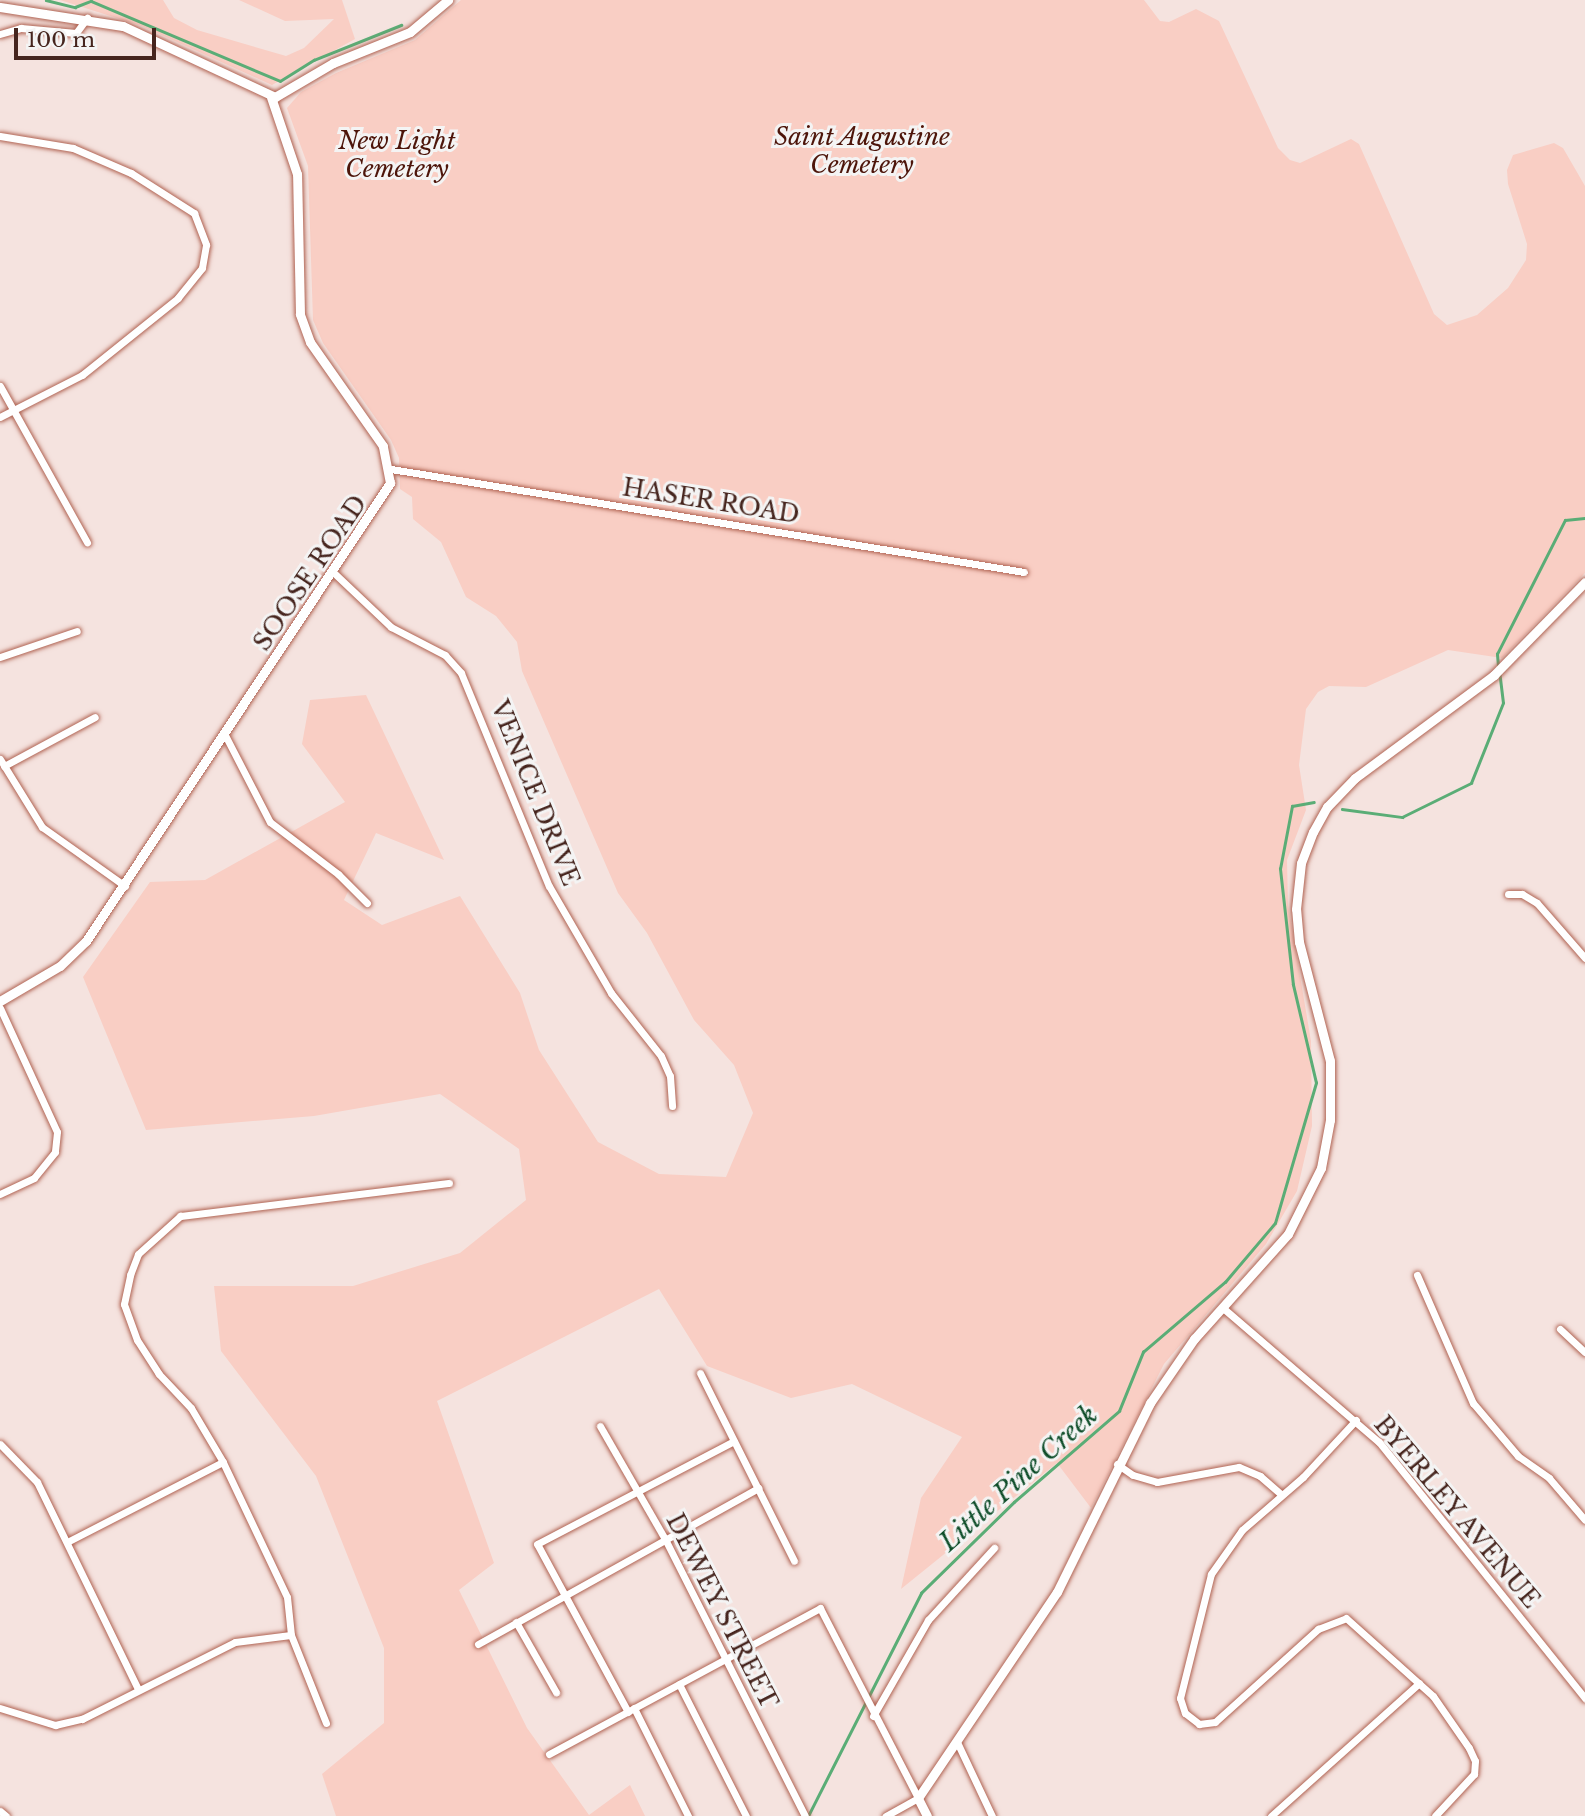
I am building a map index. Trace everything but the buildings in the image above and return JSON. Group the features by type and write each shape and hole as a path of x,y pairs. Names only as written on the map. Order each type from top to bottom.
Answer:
{"street":[{"path":"271,97 333,63 410,32 449,0"},
{"path":"0,7 87,17 136,32 271,97 297,174 298,296 305,329 383,446 391,469"},
{"path":"0,34 21,28 76,33 87,17"},
{"path":"0,135 73,148 123,168 194,213 206,245 202,268 178,298 93,368 0,416"},
{"path":"0,386 87,542"},
{"name":"HASER ROAD","path":"391,469 1024,572"},
{"name":"SOOSE ROAD","path":"0,1001 72,956 125,886 387,493 391,469"},
{"name":"VENICE DRIVE","path":"333,572 391,627 445,655 461,673 548,886 611,993 661,1056 670,1076 672,1106"},
{"path":"886,1816 918,1798 957,1742 1063,1580 1118,1464 1164,1379 1288,1234 1312,1191 1327,1145 1330,1061 1299,942 1296,909 1301,863 1312,832 1327,807 1355,778 1494,675 1585,582"},
{"path":"0,657 77,631"},
{"path":"95,717 2,763 42,827 125,886"},
{"path":"225,735 270,822 338,874 367,904"},
{"path":"1508,894 1522,894 1537,903 1584,957"},
{"path":"0,1008 57,1132 55,1152 34,1178 0,1194"},
{"path":"326,1723 291,1635 286,1597 223,1462 191,1408 159,1374 137,1340 124,1304 138,1254 180,1216 449,1183"},
{"path":"1417,1275 1474,1403 1518,1456 1549,1478 1585,1520"},
{"name":"BYERLEY AVENUE","path":"1223,1308 1380,1442 1585,1698"},
{"path":"1560,1329 1585,1352"},
{"path":"700,1373 794,1561"},
{"path":"1356,1420 1241,1530 1212,1574 1180,1684 1185,1713 1199,1724 1214,1722 1318,1629 1339,1619 1356,1626 1433,1696 1475,1761 1465,1789 1434,1816"},
{"name":"DEWEY STREET","path":"600,1426 665,1539 802,1814"},
{"path":"688,1816 537,1544 734,1441"},
{"path":"0,1444 37,1482 69,1541 138,1689"},
{"path":"69,1541 223,1462"},
{"path":"1118,1464 1133,1475 1157,1482 1239,1467 1260,1476 1281,1494"},
{"path":"478,1644 758,1488"},
{"path":"873,1716 928,1620 994,1548"},
{"path":"549,1754 820,1608 873,1716 927,1816"},
{"path":"516,1622 555,1692"},
{"path":"0,1708 55,1725 82,1719 235,1642 291,1635"},
{"path":"1271,1816 1419,1683"},
{"path":"679,1684 746,1816"},
{"path":"957,1742 992,1814"},
{"path":"0,1811 6,1816"}],"green space":[{"path":"60,0 163,0 174,18 197,30 286,56 304,48 334,19 285,21 239,0 342,0 355,39 272,85 142,26"},
{"path":"461,0 1144,0 1160,21 1169,22 1196,9 1219,21 1278,148 1290,160 1300,163 1351,139 1359,144 1434,314 1447,325 1477,315 1508,288 1526,260 1527,244 1508,184 1507,170 1513,155 1554,143 1563,148 1585,186 1585,573 1502,658 1448,650 1366,687 1329,686 1318,692 1306,709 1299,765 1306,810 1287,860 1288,905 1311,1041 1312,1126 1297,1191 1266,1244 1164,1364 1091,1508 1057,1463 901,1589 921,1498 962,1437 852,1384 791,1398 707,1366 659,1289 437,1401 494,1563 459,1590 527,1728 589,1815 630,1785 645,1816 336,1816 322,1774 384,1723 384,1648 316,1476 221,1351 214,1286 353,1286 460,1253 526,1200 519,1149 440,1094 314,1116 146,1130 83,977 150,882 205,880 345,802 302,744 310,700 366,695 444,860 376,833 344,900 382,925 460,896 520,993 539,1050 598,1142 659,1174 726,1177 753,1113 734,1065 694,1020 647,933 618,893 522,671 517,642 496,616 466,597 441,542 413,519 412,497 400,489 399,458 391,440 323,343 313,320 308,166 287,108 301,92 336,73 415,40"}],"waterway":[{"path":"46,0 75,7 91,1 280,81 314,60 401,25"},
{"name":"Little Pine Creek","path":"1498,666 1497,654 1565,520 1585,518"},
{"name":"Little Pine Creek","path":"1342,809 1402,817 1471,783 1503,703 1499,672"},
{"name":"Little Pine Creek","path":"808,1816 921,1593 1014,1502 1119,1411 1143,1352 1225,1282 1275,1223 1316,1083 1293,985 1280,869 1292,806 1314,802"}],"park label":[{"name":"Saint Augustine Cemetery","path":"862,151"},
{"name":"New Light Cemetery","path":"397,155"}]}
